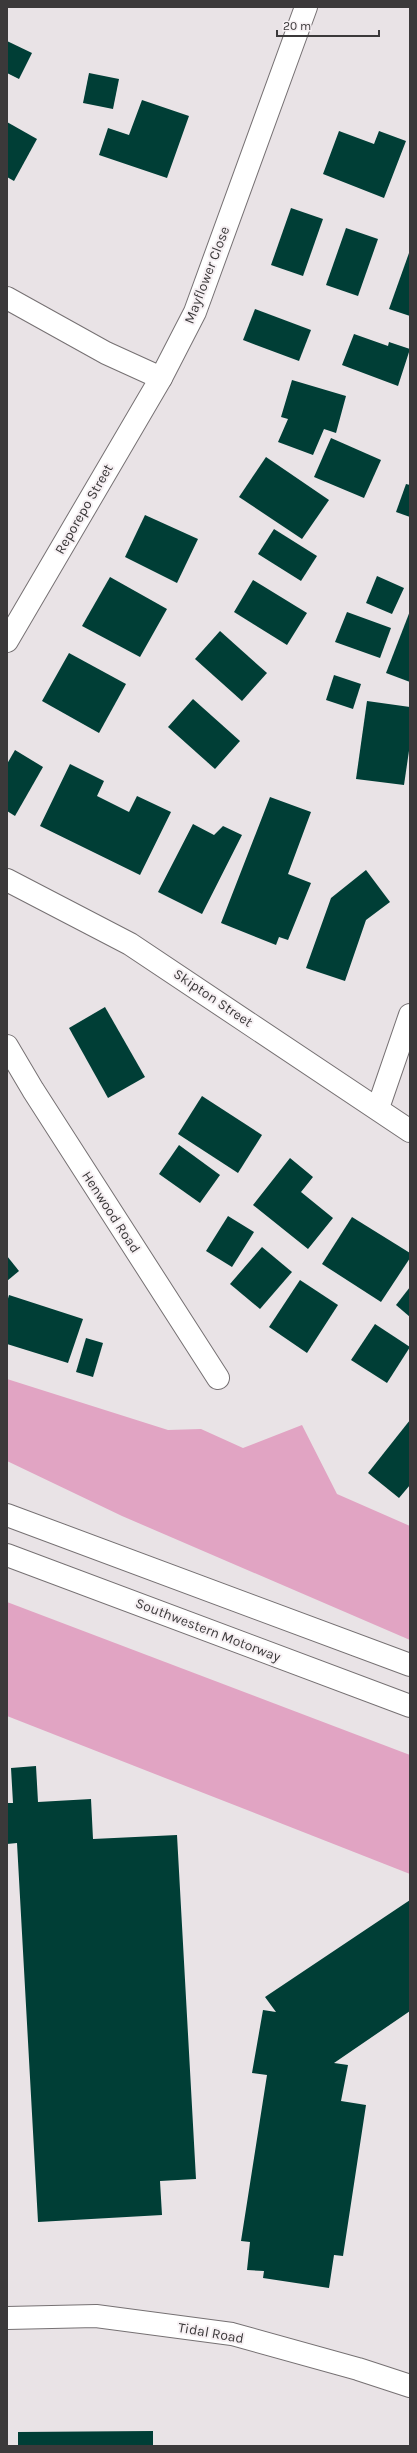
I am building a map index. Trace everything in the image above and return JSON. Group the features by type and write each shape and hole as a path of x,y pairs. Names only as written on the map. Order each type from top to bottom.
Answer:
{"main road":[{"name":"Mayflower Close","path":"161,378 195,312 306,7"},
{"path":"7,298 106,353 161,378"},
{"name":"Reporepo Street","path":"7,641 161,378"},
{"name":"Skipton Street","path":"7,880 130,944 378,1108 410,1131"},
{"path":"378,1108 410,1015"},
{"name":"Henwood Road","path":"7,1046 32,1090 218,1378"},
{"path":"7,1515 410,1665"},
{"name":"Southwestern Motorway","path":"7,1555 410,1706"},
{"name":"Tidal Road","path":"7,2318 96,2316 232,2334 358,2369 410,2386"}],"shaded area":[{"path":"7,1379 168,1430 201,1429 243,1448 302,1425 337,1494 410,1526 410,1640 122,1516 7,1461"},
{"path":"7,1602 410,1755 410,1874 7,1716"}],"building":[{"path":"7,41 32,53 19,79 7,73"},
{"path":"89,73 119,79 113,109 83,103"},
{"path":"142,100 189,116 167,178 99,155 108,128 129,135"},
{"path":"7,122 37,139 14,181 7,177"},
{"path":"339,131 374,144 379,131 406,141 384,198 323,174"},
{"path":"291,208 323,219 303,276 271,265"},
{"path":"346,228 378,239 358,296 326,285"},
{"path":"410,253 410,316 389,309"},
{"path":"255,309 311,330 299,361 243,340"},
{"path":"354,334 388,346 389,342 410,349 398,386 342,365"},
{"path":"292,380 346,396 336,433 324,429 313,455 278,442 288,419 281,417"},
{"path":"331,438 381,460 364,498 314,477"},
{"path":"266,457 329,500 302,539 239,497"},
{"path":"406,484 410,485 410,517 396,512"},
{"path":"145,515 198,539 177,583 125,557"},
{"path":"274,529 317,556 301,581 258,554"},
{"path":"377,576 404,588 392,614 366,603"},
{"path":"110,577 167,609 140,657 82,626"},
{"path":"253,580 307,613 287,645 234,612"},
{"path":"410,611 410,682 386,673"},
{"path":"347,612 391,628 380,658 335,642"},
{"path":"220,631 267,673 242,701 195,659"},
{"path":"69,653 126,684 99,733 42,701"},
{"path":"334,675 361,684 353,709 326,700"},
{"path":"193,699 240,741 215,769 168,727"},
{"path":"367,701 410,707 410,744 404,785 356,779"},
{"path":"15,750 43,767 15,816 7,811 7,764"},
{"path":"70,764 104,781 97,796 129,812 137,796 171,812 140,875 40,826"},
{"path":"270,797 311,812 288,874 311,883 288,940 279,937 276,945 221,923"},
{"path":"193,824 214,835 223,826 242,835 202,914 158,892"},
{"path":"366,870 390,902 366,920 345,981 306,968 331,898"},
{"path":"105,1007 145,1077 108,1098 69,1028"},
{"path":"202,1096 262,1135 238,1173 178,1134"},
{"path":"179,1145 220,1175 200,1203 159,1174"},
{"path":"290,1158 313,1177 301,1192 333,1218 308,1249 253,1205"},
{"path":"228,1216 254,1232 232,1267 206,1251"},
{"path":"352,1217 410,1253 410,1258 381,1302 322,1264"},
{"path":"262,1247 292,1272 260,1309 230,1284"},
{"path":"7,1256 19,1271 7,1281"},
{"path":"300,1280 338,1305 307,1353 269,1327"},
{"path":"410,1287 410,1317 396,1305"},
{"path":"9,1295 83,1319 68,1363 7,1344 7,1302"},
{"path":"375,1324 410,1347 387,1383 351,1360"},
{"path":"86,1338 103,1343 93,1377 76,1372"},
{"path":"410,1420 410,1485 399,1498 368,1473"},
{"path":"36,1766 38,1802 91,1799 93,1839 177,1835 196,2179 160,2181 162,2215 38,2222 17,1843 7,1844 7,1803 13,1803 11,1768"},
{"path":"410,1900 410,2011 334,2063 348,2065 341,2101 366,2105 343,2256 334,2255 329,2288 263,2278 264,2271 247,2270 250,2242 241,2241 267,2075 252,2073 263,2010 276,2012 265,1997"},
{"path":"153,2431 153,2446 18,2446 18,2432"}]}
